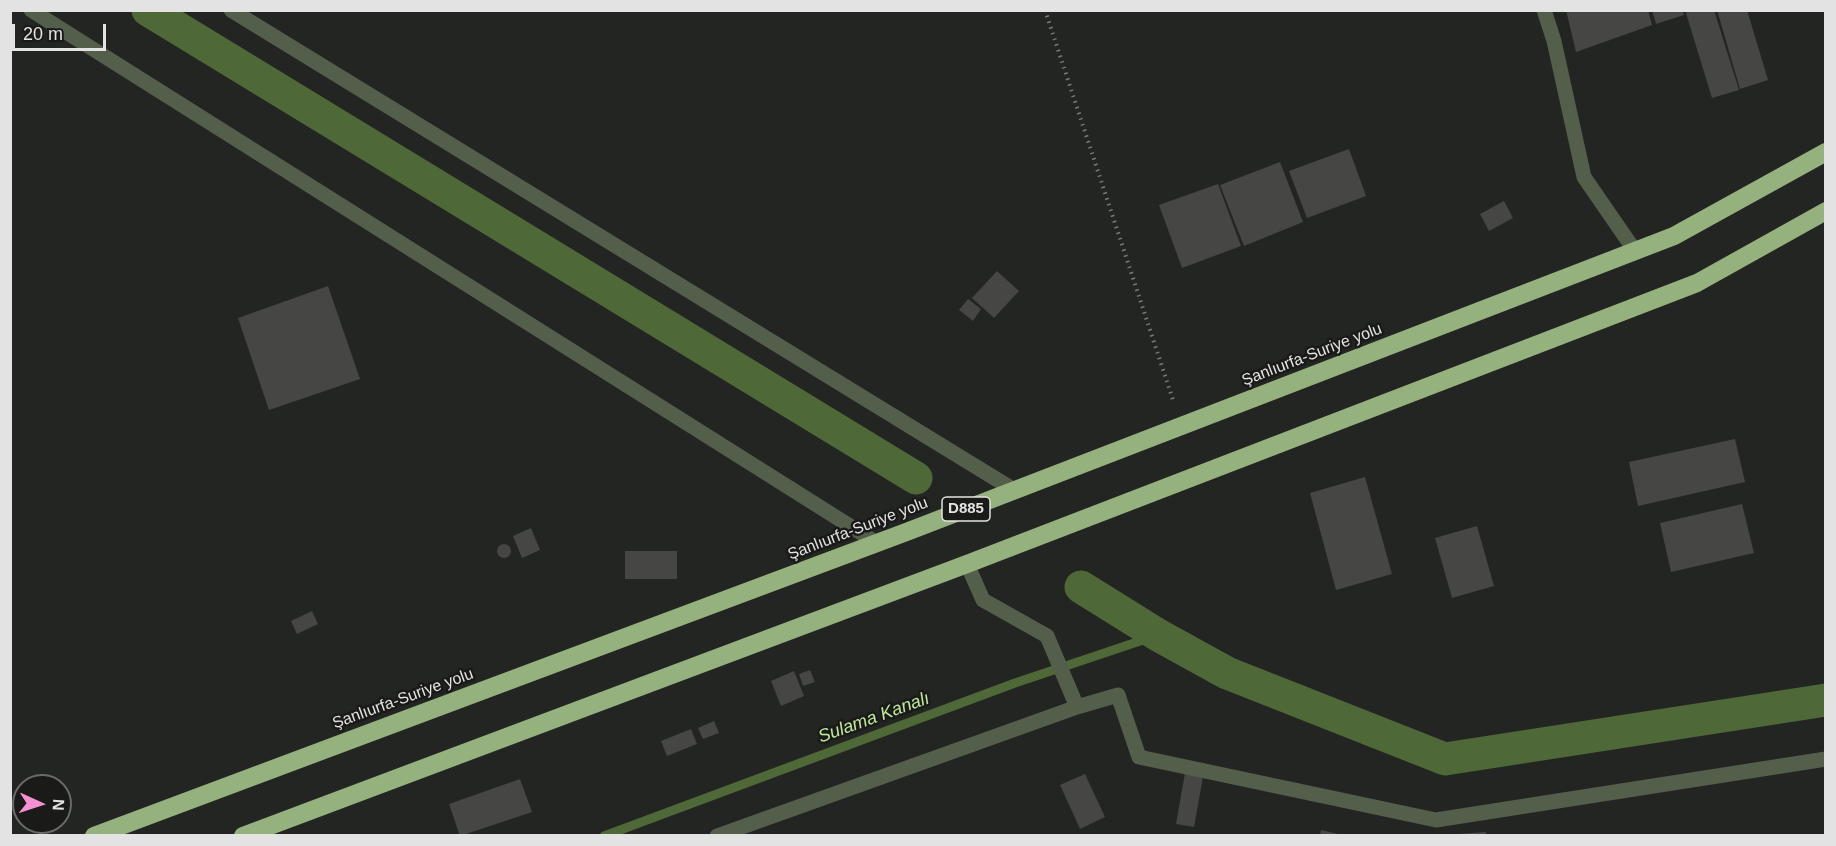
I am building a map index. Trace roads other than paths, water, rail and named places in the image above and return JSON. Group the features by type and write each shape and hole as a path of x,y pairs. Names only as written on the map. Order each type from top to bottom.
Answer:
{"highway":[{"name":"Şanlıurfa-Suriye yolu","path":"94,836 877,543 1635,252 1674,236 1826,152"},
{"path":"243,836 967,564 1696,283 1826,211"}],"street":[{"path":"31,10 877,543"},
{"path":"231,10 1014,490"},
{"path":"1544,10 1554,41 1584,177 1635,252"},
{"path":"967,564 984,600 1047,636 1076,703"},
{"path":"717,836 1076,703 1118,695 1139,757 1436,820 1826,759"}],"waterway":[{"path":"148,10 916,478"},
{"path":"1081,587 1158,635 1227,673 1445,759 1826,700"},
{"name":"Sulama Kanalı","path":"604,836 1015,683 1158,635"}]}
